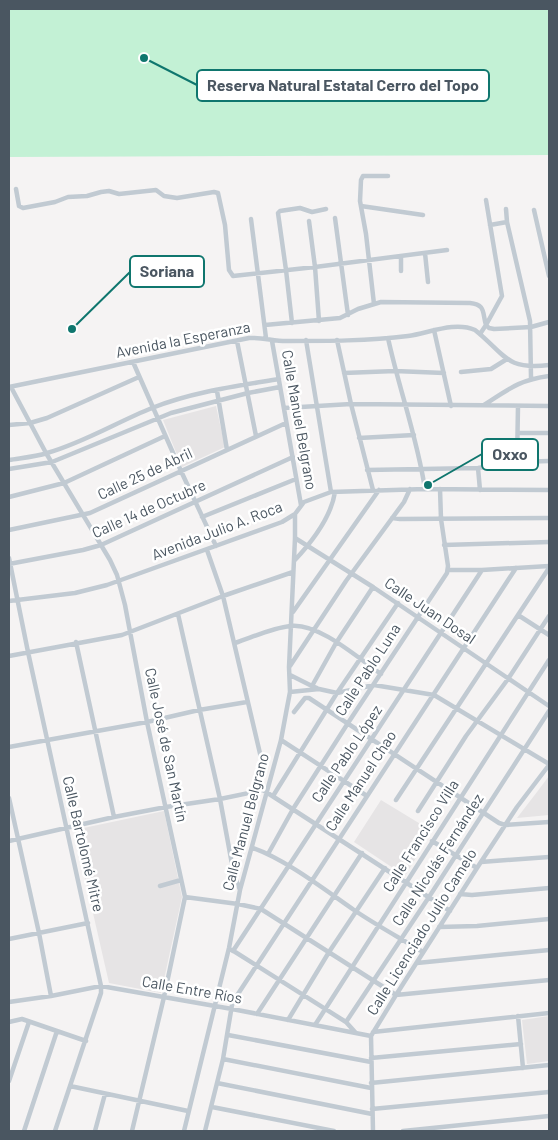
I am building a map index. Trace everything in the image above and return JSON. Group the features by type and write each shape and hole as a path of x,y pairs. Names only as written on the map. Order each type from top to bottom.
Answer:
{"street":[{"path":"374,304 361,206 361,180 363,176 388,176"},
{"path":"16,189 19,206 23,208 55,202 68,197 88,196 109,191 119,194 156,190 164,196 177,198 218,193 225,225 229,270 231,275 236,276 447,250"},
{"path":"486,200 502,296 480,334 507,360 520,366 549,365"},
{"path":"361,206 423,215"},
{"path":"292,323 278,214 279,211 300,208 312,212 326,210"},
{"path":"506,209 507,222 531,328 531,378"},
{"path":"534,210 547,252 549,276"},
{"path":"335,218 348,315"},
{"path":"251,219 266,338"},
{"path":"309,221 319,321"},
{"path":"490,225 507,222"},
{"path":"425,253 428,282"},
{"path":"401,257 401,271"},
{"path":"265,326 340,318 374,304 470,303 480,305 486,325 494,329 531,328 549,322"},
{"name":"Avenida la Esperanza","path":"10,387 258,337 272,340 388,338 464,326 480,334"},
{"path":"434,330 451,406"},
{"path":"388,338 395,371 414,435 425,489"},
{"name":"Calle Manuel Belgrano","path":"272,340 301,504"},
{"path":"294,561 307,546 328,514 333,502 333,492 316,405 306,340"},
{"path":"292,613 376,490 367,470 337,340"},
{"path":"237,341 256,436"},
{"path":"461,372 491,369 507,360"},
{"path":"133,362 216,546"},
{"path":"344,373 444,372"},
{"path":"483,406 520,382 531,378 549,376"},
{"path":"9,425 30,423 47,418 139,377"},
{"path":"9,460 46,453 108,429 153,408 181,399 279,379"},
{"name":"Calle José de San Martín","path":"10,387 46,453 110,560 119,582 185,897 164,998 132,1131"},
{"path":"9,469 52,462 157,418 218,400 280,387"},
{"path":"217,391 227,450"},
{"path":"284,408 351,404 549,406"},
{"path":"518,406 518,462"},
{"name":"Calle 25 de Abril","path":"9,530 83,515 98,510 286,423"},
{"path":"518,433 549,434"},
{"path":"359,438 414,435"},
{"path":"9,497 64,483 165,436"},
{"name":"Calle 14 de Octubre","path":"9,564 101,545 293,457"},
{"path":"367,470 478,468 518,462 549,461"},
{"path":"478,468 480,490"},
{"path":"202,517 296,479"},
{"path":"289,667 352,573 408,495 410,489"},
{"name":"Avenida Julio A. Roca","path":"9,601 75,592 119,582 282,522 295,514 301,504 333,492 410,489 549,490"},
{"path":"440,489 441,519 448,570 549,567"},
{"name":"Calle Manuel Belgrano","path":"184,1131 229,948 240,890 281,740 290,692 289,667 295,514"},
{"path":"392,518 549,518"},
{"name":"Calle Juan Dosal","path":"295,538 374,587 549,706"},
{"path":"444,545 549,542"},
{"path":"206,550 223,596 262,762"},
{"name":"Calle Bartolomé Mitre","path":"9,558 101,986 101,993 86,1041 55,1131"},
{"path":"396,800 549,567"},
{"name":"Calle Manuel Chao","path":"205,1131 236,997 516,568"},
{"name":"Calle Pablo Luna","path":"268,854 321,765 417,617 444,579 448,570"},
{"name":"Calle Pablo López","path":"233,951 482,570"},
{"path":"9,656 130,633 223,596 293,572"},
{"path":"312,686 336,643 374,587"},
{"path":"273,796 337,693 398,603"},
{"path":"178,614 220,799 234,875 240,890"},
{"path":"518,614 549,635"},
{"path":"418,811 549,616"},
{"path":"235,643 291,626 303,626 315,630 381,674"},
{"path":"76,642 114,817"},
{"name":"Calle Francisco Villa","path":"315,1025 549,660"},
{"path":"290,675 319,689 337,693 374,685 434,695 549,764"},
{"path":"290,692 319,689"},
{"path":"294,712 306,698 327,709 483,813 505,825 549,822"},
{"path":"9,747 247,702"},
{"name":"Calle Nicolás Fernández","path":"346,1022 375,981 549,711"},
{"path":"281,740 367,796"},
{"name":"Calle Licenciado Julio Camelo","path":"373,1131 371,1086 372,1034 476,868 549,764"},
{"path":"9,841 114,817 260,791 266,792 294,809 450,911"},
{"path":"9,798 51,996"},
{"path":"432,840 476,868"},
{"path":"252,848 268,854 288,866 423,952"},
{"path":"257,1014 362,853"},
{"path":"481,862 549,856"},
{"path":"288,1020 329,952 385,868"},
{"path":"160,886 181,880"},
{"path":"460,894 472,895 549,888"},
{"path":"185,897 238,904 261,910 396,995 549,980"},
{"path":"439,928 486,926 549,919"},
{"path":"9,938 88,923"},
{"path":"229,948 346,1022 355,1032"},
{"path":"417,963 549,950"},
{"name":"Calle Entre Ríos","path":"9,1002 101,986 372,1034"},
{"path":"372,1034 549,1013"},
{"path":"518,1016 523,1068"},
{"path":"9,1022 22,1019 86,1041"},
{"path":"9,1081 29,1022"},
{"path":"24,1131 57,1031"},
{"path":"228,1034 371,1060 521,1044"},
{"path":"223,1059 371,1086 549,1065"},
{"path":"217,1083 372,1111 549,1092"},
{"path":"70,1086 188,1112"},
{"path":"94,1131 105,1094"},
{"path":"212,1107 334,1131"},
{"path":"403,1131 549,1116"}],"shaded area":[{"path":"216,406 225,447 182,467 163,420"},
{"path":"549,776 549,815 517,818 537,792"},
{"path":"381,800 432,831 405,876 354,842"},
{"path":"164,811 182,897 161,993 109,983 74,830"},
{"path":"549,1016 549,1061 527,1064 522,1020"}],"green space":[{"path":"9,9 549,9 549,155 9,157"}],"place":[{"name":"Reserva Natural Estatal Cerro del Topo","path":"144,58"},
{"name":"Soriana","path":"72,329"},
{"name":"Oxxo","path":"428,485"}]}
